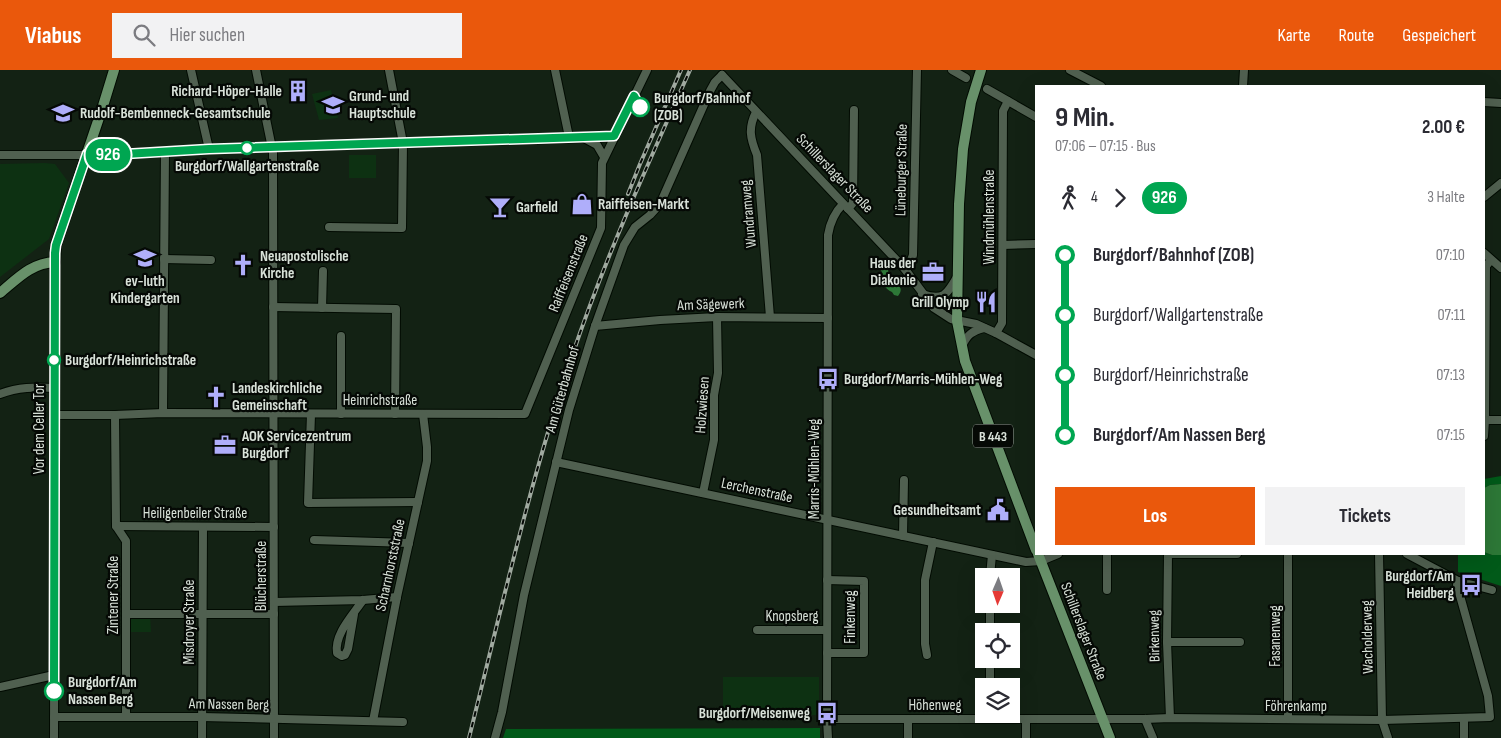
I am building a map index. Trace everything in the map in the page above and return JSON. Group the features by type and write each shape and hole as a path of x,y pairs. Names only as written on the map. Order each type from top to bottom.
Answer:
{"main road":[{"name":"Vor dem Celler Tor","path":"54,262 56,245 114,70"},
{"name":"B 443","path":"981,70 971,102 963,149 959,204 957,321 965,361 1035,547"},
{"path":"0,293 32,267 44,262 54,262"},
{"name":"Schillerslager Straße","path":"1039,557 1110,738"}],"street":[{"path":"191,70 209,149"},
{"name":"Blücherstraße","path":"256,70 272,147 274,738"},
{"path":"329,227 402,228 402,143 389,70"},
{"path":"555,70 569,137"},
{"name":"Raiffeisenstraße","path":"525,414 600,228 601,170 604,157 647,70"},
{"name":"Lüneburger Straße","path":"904,268 910,263 913,255 917,70"},
{"path":"952,70 966,78"},
{"path":"1070,70 1099,85"},
{"path":"1243,85 1244,70"},
{"name":"Schillerslager Straße","path":"722,72 756,112 904,268 934,308 943,316 957,321 976,324 996,332 1035,354"},
{"name":"Am Güterbahnhof","path":"495,738 502,712 524,595 556,462 569,410 595,326 624,246 634,227 650,215 660,204 710,91 722,72"},
{"path":"987,89 1035,116"},
{"name":"Windmühlenstraße","path":"996,332 1002,323 1004,111 1008,101"},
{"path":"1485,102 1501,103"},
{"path":"846,206 852,203 854,110"},
{"name":"Wundramweg","path":"756,112 750,124 752,143 757,155 770,317"},
{"path":"0,155 108,155 209,149 614,136"},
{"path":"582,137 597,145 604,157"},
{"path":"163,413 164,152"},
{"path":"1485,195 1501,183"},
{"name":"Marris-Mühlen-Weg","path":"828,738 828,236 829,226 835,211 846,206"},
{"path":"1003,244 1035,244"},
{"path":"1485,254 1501,268"},
{"path":"164,259 211,260"},
{"path":"1485,343 1486,266 1491,260"},
{"name":"Vor dem Celler Tor","path":"54,262 54,738"},
{"path":"322,308 323,271"},
{"path":"922,294 943,296 947,293 957,276"},
{"path":"272,307 396,309 396,414"},
{"name":"Am Sägewerk","path":"595,326 718,317 828,318"},
{"name":"Holzwiesen","path":"703,493 714,440 714,395 718,373 718,317"},
{"path":"962,348 969,334 974,330 984,328"},
{"path":"340,336 341,414"},
{"path":"0,394 28,387 54,388"},
{"name":"Heinrichstraße","path":"54,415 163,413 525,414"},
{"path":"310,414 308,503 418,502"},
{"name":"Scharnhorststraße","path":"373,721 397,597 427,461 423,414"},
{"name":"Zintener Straße","path":"115,415 116,526 126,541 126,717"},
{"path":"1485,420 1501,420"},
{"name":"Lerchenstraße","path":"556,462 1026,562 1039,557"},
{"path":"903,536 904,480"},
{"name":"Heiligenbeiler Straße","path":"116,526 274,527"},
{"name":"Misdroyer Straße","path":"202,738 203,527"},
{"path":"314,540 409,543"},
{"path":"927,655 925,644 925,580 933,542"},
{"path":"991,568 992,555"},
{"path":"1039,557 1052,555"},
{"path":"1107,555 1107,590"},
{"name":"Birkenweg","path":"1168,555 1167,642 1170,718"},
{"name":"Fasanenweg","path":"1288,555 1288,719"},
{"name":"Wacholderweg","path":"1379,555 1382,720 1388,738"},
{"path":"1410,555 1458,580 1492,590"},
{"name":"Finkenweg","path":"827,580 864,581 864,653 827,653"},
{"name":"Föhrenkamp","path":"1102,719 1382,720 1490,717 1488,696 1457,586 1458,580"},
{"path":"274,602 362,600 397,597"},
{"path":"354,614 347,653 342,656 337,653 344,627 362,600"},
{"path":"126,614 274,614"},
{"name":"Knopsberg","path":"757,630 827,630"},
{"path":"1167,642 1240,642"},
{"path":"0,687 54,675"},
{"name":"Am Nassen Berg","path":"54,717 202,717 403,722"},
{"name":"Höhenweg","path":"827,719 975,717"},
{"name":"Höhenweg","path":"1020,718 1102,719"},
{"path":"1464,718 1464,738"},
{"path":"908,719 908,738"},
{"path":"1026,719 1026,738"},
{"path":"1145,719 1153,738"}],"shaded area":[{"path":"331,90 338,118 319,120 312,94"},
{"path":"349,155 376,155 376,178 349,178"},
{"path":"0,164 55,164 69,183 49,239 0,277"},
{"path":"884,265 888,268 889,280 899,286 901,290 898,296 894,295 884,285 882,280 883,274 879,267"},
{"path":"1501,476 1501,484 1485,488 1485,479"},
{"path":"1501,484 1501,555 1485,552 1485,488"},
{"path":"1485,552 1501,555 1501,586 1458,572 1458,555 1485,555"},
{"path":"150,614 151,632 127,632 127,615"},
{"path":"723,677 819,677 819,715 723,715"},
{"path":"820,728 820,738 503,738 506,729"}],"railway":[{"path":"628,194 681,70"},
{"path":"469,738 529,498 572,356 613,247 690,70"}],"bus line":[{"name":"926","path":"54,691 54,262 56,245 87,154 108,155 209,149 319,147 614,136 634,96 640,107"}],"place":[{"name":"Richard-Höper-Halle","path":"298,91"},
{"name":"Grund- und Hauptschule","path":"333,105"},
{"name":"Burgdorf/Bahnhof (ZOB)","path":"640,107"},
{"name":"Rudolf-Bembenneck-Gesamtschule","path":"63,113"},
{"name":"Burgdorf/Wallgartenstraße","path":"247,148"},
{"name":"Raiffeisen-Markt","path":"582,204"},
{"name":"Garfield","path":"500,207"},
{"name":"ev-luth Kindergarten","path":"145,258"},
{"name":"Neuapostolische Kirche","path":"243,265"},
{"name":"Haus der Diakonie","path":"933,272"},
{"name":"Grill Olymp","path":"986,302"},
{"name":"Burgdorf/Heinrichstraße","path":"54,360"},
{"name":"Burgdorf/Marris-Mühlen-Weg","path":"828,379"},
{"name":"Landeskirchliche Gemeinschaft","path":"216,397"},
{"name":"AOK Servicezentrum Burgdorf","path":"225,445"},
{"name":"Gesundheitsamt","path":"998,510"},
{"name":"Burgdorf/Am Heidberg","path":"1471,585"},
{"name":"Burgdorf/Am Nassen Berg","path":"54,691"},
{"name":"Burgdorf/Meisenweg","path":"827,713"}]}
